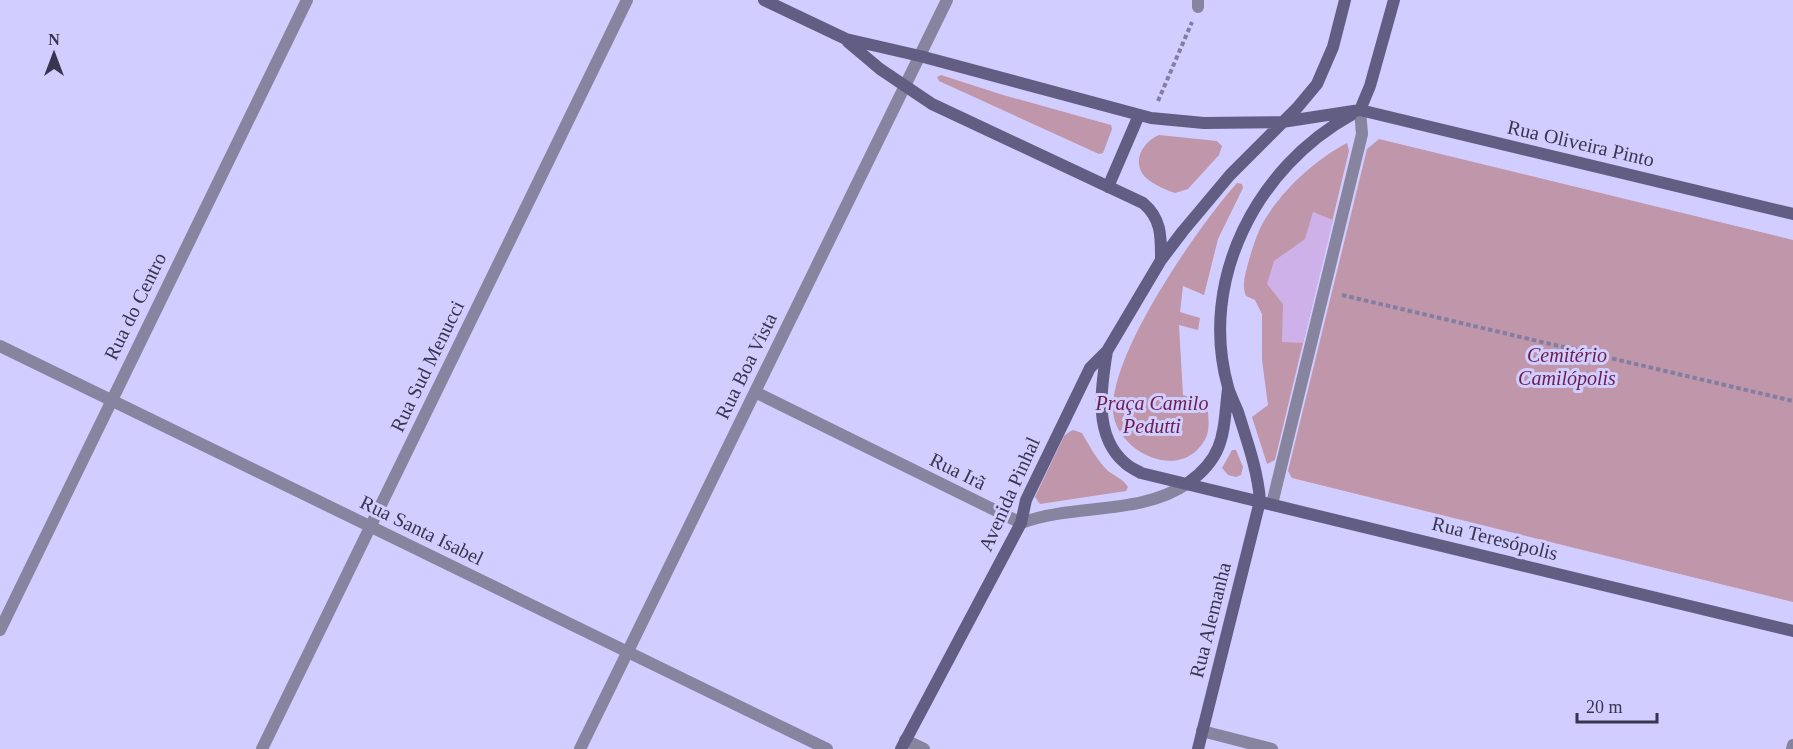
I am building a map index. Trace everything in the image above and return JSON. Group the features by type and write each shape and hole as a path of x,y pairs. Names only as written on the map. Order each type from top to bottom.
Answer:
{"main road":[{"path":"764,0 846,39 920,56 1145,117 1204,123 1282,122 1360,110"},
{"path":"1161,260 1212,195 1308,96 1321,76 1333,47 1345,0"},
{"path":"1266,502 1228,388 1221,340 1223,304 1229,268 1246,223 1270,183 1320,134 1360,110 1370,86 1394,0"},
{"path":"846,39 880,69 932,104 1143,203 1157,218 1161,236 1161,260"},
{"name":"Rua Oliveira Pinto","path":"1360,110 1793,214"},
{"path":"1108,187 1145,117"},
{"name":"Avenida Pinhal","path":"903,744 1021,523 1026,501 1083,381 1094,363 1107,351 1161,260"},
{"name":"Rua Teresópolis","path":"1107,351 1102,376 1102,414 1106,433 1114,450 1125,463 1141,473 1793,631"},
{"path":"1188,483 1206,468 1219,448 1228,388"},
{"name":"Rua Alemanha","path":"1198,749 1266,502"}],"street":[{"name":"Rua do Centro","path":"0,630 307,0"},
{"name":"Rua Sud Menucci","path":"262,749 627,0"},
{"name":"Rua Boa Vista","path":"580,749 947,0"},
{"path":"1266,502 1324,291 1362,134 1360,110"},
{"name":"Rua Santa Isabel","path":"0,346 827,749"},
{"name":"Rua Irã","path":"755,392 1021,523"},
{"path":"1021,523 1055,514 1148,501 1173,494 1188,483"},
{"path":"1203,731 1272,749"},
{"path":"903,744 924,749"}],"path":[{"path":"1145,117 1198,4"},
{"path":"1324,291 1793,401"}],"green space":[{"path":"941,75 1111,125 1112,129 1103,153 1099,154 939,81 937,77"},
{"path":"1159,135 1217,141 1222,146 1219,155 1188,189 1175,193 1148,180 1139,165 1144,147"},
{"name":"Cemitério Camilópolis","path":"1379,139 1793,240 1793,602 1292,478 1288,471 1367,149"},
{"path":"1347,143 1349,151 1275,460 1267,464 1252,417 1268,405 1262,360 1262,314 1255,300 1246,296 1245,274 1259,230 1280,198 1301,176 1323,158"},
{"name":"Praça Camilo Pedutti","path":"1237,183 1242,184 1243,188 1218,239 1204,295 1183,286 1180,312 1200,318 1198,330 1179,325 1183,395 1207,403 1209,423 1207,435 1198,448 1186,457 1174,461 1161,460 1137,449 1119,430 1114,418 1114,394 1123,364 1157,295 1200,229"},
{"path":"1073,430 1082,433 1104,467 1128,487 1126,491 1040,504 1035,497 1064,436"},
{"name":"Praça Camilo Pedutti","path":"1232,450 1236,450 1243,467 1241,475 1236,477 1228,475 1222,468"}],"building":[{"path":"1313,212 1333,220 1303,343 1282,342 1283,304 1267,284 1274,261 1305,239"}]}
